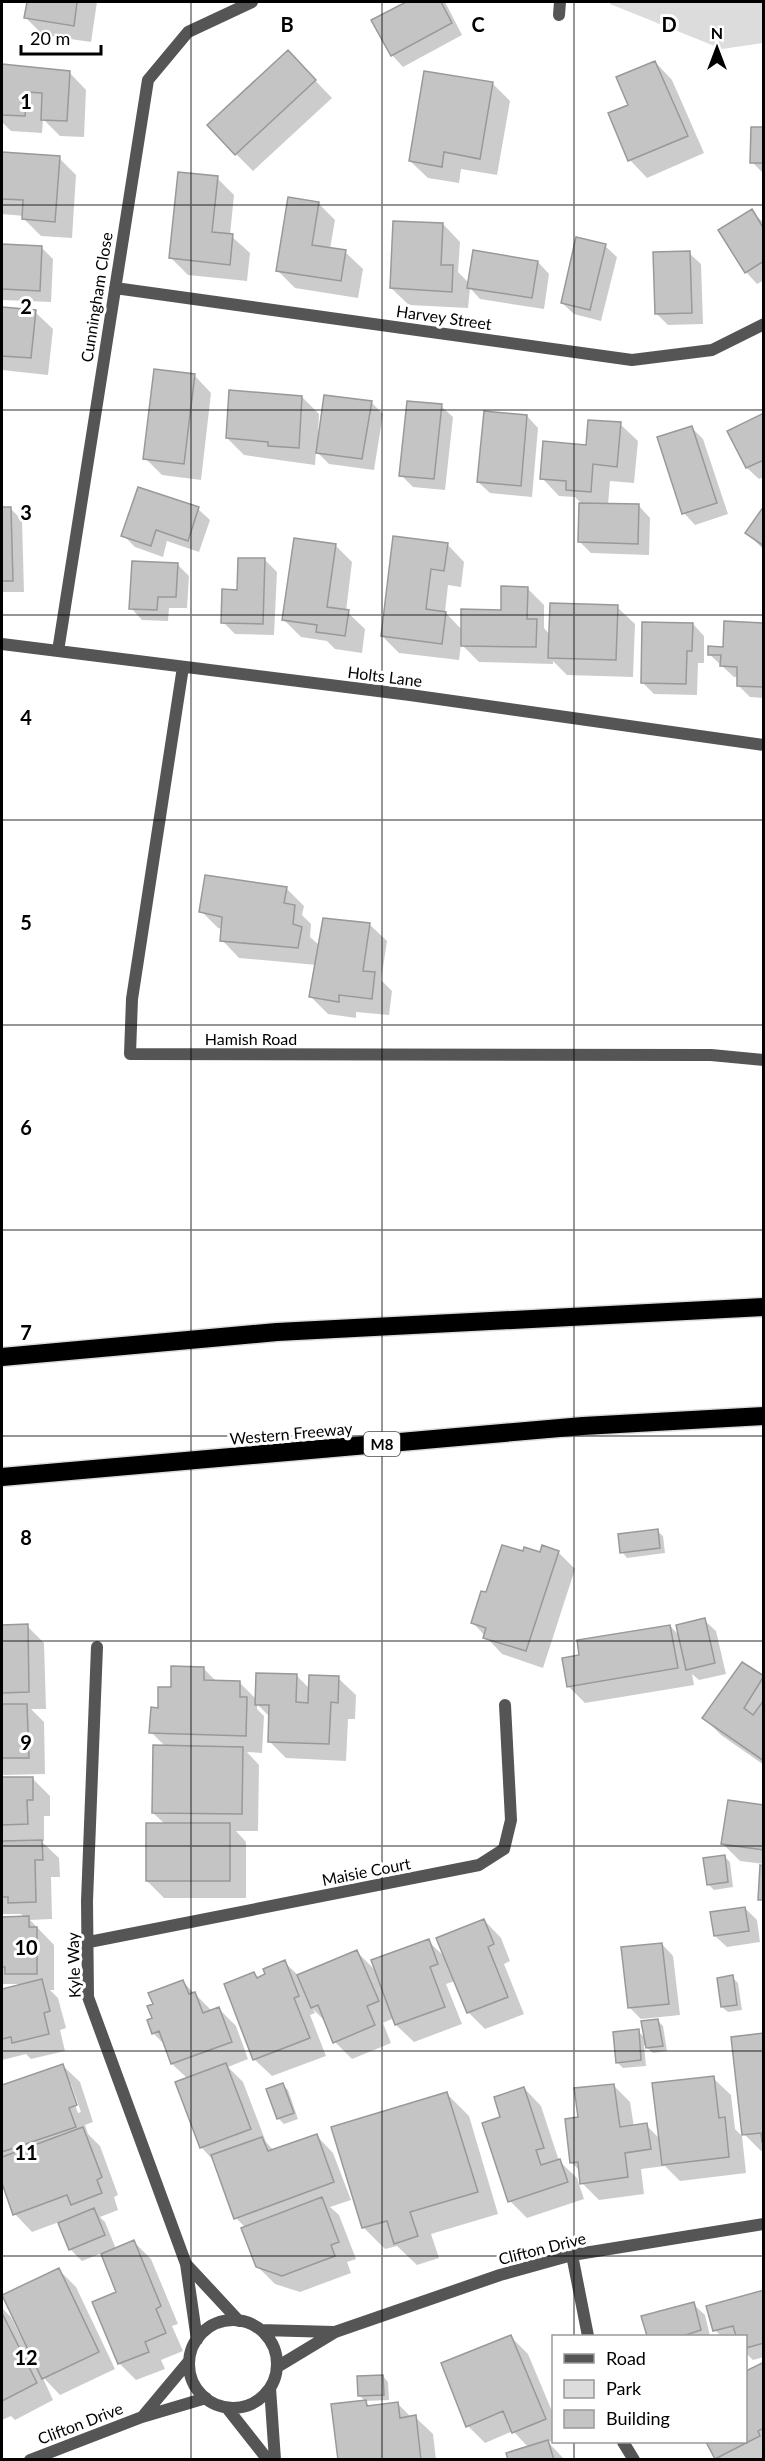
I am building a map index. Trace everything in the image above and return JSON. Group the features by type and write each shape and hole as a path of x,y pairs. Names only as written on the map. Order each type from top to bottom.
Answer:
{"highway":[{"path":"2,1357 288,1332 764,1307"},
{"name":"Western Freeway","path":"2,1478 571,1427 764,1416"}],"street":[{"name":"Cunningham Close","path":"58,651 148,80 188,32 252,2"},
{"path":"559,15 560,2"},
{"name":"Harvey Street","path":"115,288 632,360 712,350 764,324"},
{"name":"Holts Lane","path":"2,644 410,695 764,745"},
{"name":"Hamish Road","path":"183,667 132,999 130,1054 711,1055 764,1060"},
{"name":"Kyle Way","path":"97,1647 87,1901 88,1997 186,2264 197,2340"},
{"name":"Maisie Court","path":"88,1942 479,1865 504,1849 511,1820 505,1705"},
{"name":"Clifton Drive","path":"277,2367 335,2332 500,2276 572,2256 764,2224"},
{"path":"572,2256 588,2335"},
{"name":"Kyle Way","path":"186,2264 239,2321"},
{"path":"268,2460 227,2408 206,2398 196,2388 189,2361 197,2340 215,2324 239,2321 261,2330 276,2354 277,2367 270,2388 275,2460"},
{"name":"Clifton Drive","path":"261,2330 335,2332"},
{"name":"Clifton Drive","path":"142,2417 189,2361"},
{"path":"227,2408 251,2404 270,2388"},
{"name":"Clifton Drive","path":"30,2460 142,2417 206,2398"},
{"path":"624,2443 633,2460"}],"green space":[{"path":"610,2 763,2 763,43 722,49 610,4"}],"building":[{"path":"27,2 77,2 74,26 24,18"},
{"path":"406,2 441,2 452,23 391,56 371,20"},
{"path":"288,50 316,80 235,155 207,125"},
{"path":"655,61 688,136 628,161 608,113 628,105 616,77"},
{"path":"2,64 70,71 67,121 41,120 42,93 27,92 25,116 2,115"},
{"path":"424,71 493,82 480,159 444,152 442,167 409,161"},
{"path":"751,127 764,127 764,163 750,163"},
{"path":"2,152 60,156 55,222 22,219 23,200 2,199"},
{"path":"178,172 218,176 212,232 233,234 230,265 169,258"},
{"path":"288,197 319,202 312,245 346,250 341,281 276,271"},
{"path":"752,209 764,229 764,261 745,273 718,230"},
{"path":"393,221 443,223 441,265 453,265 452,292 390,288"},
{"path":"576,237 606,244 590,310 561,303"},
{"path":"2,244 42,246 40,291 2,289"},
{"path":"473,250 538,261 532,298 467,288"},
{"path":"690,251 692,313 655,314 653,252"},
{"path":"2,307 36,310 31,358 2,356"},
{"path":"154,369 195,374 184,464 143,459"},
{"path":"229,390 302,396 299,448 268,446 268,442 226,438"},
{"path":"324,395 372,401 362,459 316,453"},
{"path":"407,401 442,404 434,479 399,476"},
{"path":"484,411 527,415 521,486 477,482"},
{"path":"764,413 764,460 746,468 727,431"},
{"path":"588,420 621,422 617,467 593,464 591,492 566,490 566,481 540,479 543,441 586,445"},
{"path":"692,426 717,503 682,514 657,437"},
{"path":"138,487 199,507 188,541 156,530 151,546 121,536"},
{"path":"579,503 639,504 638,544 578,542"},
{"path":"764,506 764,546 745,533"},
{"path":"2,507 11,507 13,581 2,581"},
{"path":"393,536 448,543 444,571 431,569 426,609 446,612 442,644 381,636"},
{"path":"294,538 336,544 327,607 349,610 345,636 316,632 317,625 282,620"},
{"path":"238,558 265,558 263,624 221,623 222,589 237,590"},
{"path":"132,561 178,563 176,597 158,597 157,610 129,609"},
{"path":"501,586 528,587 527,619 537,619 536,647 461,646 461,609 501,610"},
{"path":"550,603 618,605 616,660 548,658"},
{"path":"724,621 764,623 764,687 737,686 737,667 720,666 721,655 708,655 708,646 723,647"},
{"path":"642,622 693,623 692,651 687,651 686,684 641,683"},
{"path":"205,875 287,887 284,903 295,905 293,924 302,927 298,948 220,941 222,917 199,912"},
{"path":"323,918 370,923 363,971 375,972 372,999 339,995 339,1002 309,997"},
{"path":"658,1529 660,1548 620,1553 618,1534"},
{"path":"502,1545 523,1551 524,1547 540,1552 542,1545 559,1551 526,1651 483,1638 486,1628 471,1623 481,1591 486,1592"},
{"path":"705,1618 715,1663 686,1670 676,1625"},
{"path":"28,1624 29,1692 2,1693 2,1625"},
{"path":"670,1625 678,1668 567,1687 562,1658 579,1655 577,1640"},
{"path":"742,1662 764,1676 744,1708 753,1715 764,1700 764,1761 702,1718"},
{"path":"171,1666 204,1667 204,1680 240,1681 240,1697 247,1697 246,1736 149,1733 151,1707 158,1708 158,1687 171,1687"},
{"path":"256,1673 297,1674 296,1702 308,1703 309,1675 339,1676 338,1703 331,1702 329,1744 268,1742 269,1705 255,1705"},
{"path":"2,1704 27,1704 29,1758 2,1758"},
{"path":"153,1745 243,1747 242,1814 152,1813"},
{"path":"2,1777 33,1777 33,1800 27,1800 28,1824 2,1825"},
{"path":"728,1800 764,1805 764,1850 721,1844"},
{"path":"146,1823 230,1823 230,1881 146,1881"},
{"path":"42,1840 43,1860 35,1860 36,1902 8,1903 8,1897 2,1897 2,1841"},
{"path":"725,1855 728,1882 707,1885 703,1858"},
{"path":"760,1865 764,1866 764,1900 758,1900"},
{"path":"745,1907 749,1931 714,1936 710,1912"},
{"path":"29,1916 29,1927 37,1927 37,1974 5,1974 5,1967 2,1967 2,1917"},
{"path":"484,1919 494,1944 488,1947 508,1997 467,2013 436,1938"},
{"path":"429,1939 438,1964 430,1967 445,2007 395,2025 371,1960"},
{"path":"662,1943 669,2004 628,2008 621,1947"},
{"path":"357,1950 379,2001 367,2006 375,2025 333,2043 318,2005 311,2008 297,1975"},
{"path":"285,1960 299,1996 294,1998 310,2038 253,2060 224,1984 254,1972 257,1978 265,1974 263,1969"},
{"path":"733,1975 737,2005 721,2007 717,1978"},
{"path":"42,1979 50,2011 44,2013 49,2034 12,2043 11,2037 2,2039 2,1989"},
{"path":"183,1980 189,1994 195,1992 203,2013 219,2007 232,2042 171,2064 159,2031 152,2034 147,2020 152,2018 147,2006 153,2004 148,1993"},
{"path":"658,2019 663,2046 646,2048 641,2021"},
{"path":"639,2029 641,2060 616,2063 613,2032"},
{"path":"764,2033 764,2142 762,2142 761,2133 742,2135 731,2037"},
{"path":"226,2063 251,2129 200,2148 175,2082"},
{"path":"63,2064 77,2105 69,2108 76,2127 2,2152 2,2085"},
{"path":"714,2076 719,2118 725,2117 729,2157 662,2165 652,2083"},
{"path":"283,2083 294,2113 277,2119 266,2089"},
{"path":"614,2084 620,2127 647,2123 651,2149 625,2153 628,2177 580,2184 578,2162 570,2163 565,2119 578,2117 574,2088"},
{"path":"524,2087 544,2148 536,2150 541,2165 560,2159 568,2182 508,2202 482,2123 500,2117 494,2097"},
{"path":"447,2092 478,2192 410,2212 418,2236 394,2244 387,2221 362,2228 331,2127"},
{"path":"83,2127 102,2177 97,2180 102,2193 71,2205 67,2195 13,2215 2,2183 2,2157"},
{"path":"317,2134 334,2182 234,2219 211,2155 262,2137 268,2151"},
{"path":"322,2197 339,2242 331,2245 335,2256 282,2276 256,2267 241,2228"},
{"path":"94,2208 105,2235 69,2250 58,2223"},
{"path":"134,2240 161,2306 156,2309 166,2333 145,2342 149,2352 118,2364 92,2302 116,2292 101,2254"},
{"path":"59,2268 99,2352 42,2379 2,2295"},
{"path":"764,2290 764,2343 747,2348 747,2335 736,2335 733,2326 713,2331 706,2306"},
{"path":"694,2302 701,2330 686,2335 647,2335 641,2316"},
{"path":"2,2313 37,2383 2,2401"},
{"path":"511,2335 546,2419 512,2433 503,2411 466,2427 441,2363"},
{"path":"764,2362 764,2428 758,2431 760,2436 747,2443 747,2370"},
{"path":"383,2375 384,2395 358,2396 357,2376"},
{"path":"366,2400 367,2406 398,2402 400,2418 416,2415 421,2460 338,2460 331,2404"},
{"path":"548,2440 554,2460 508,2460 506,2453"},
{"path":"707,2443 746,2443 715,2459"}]}
